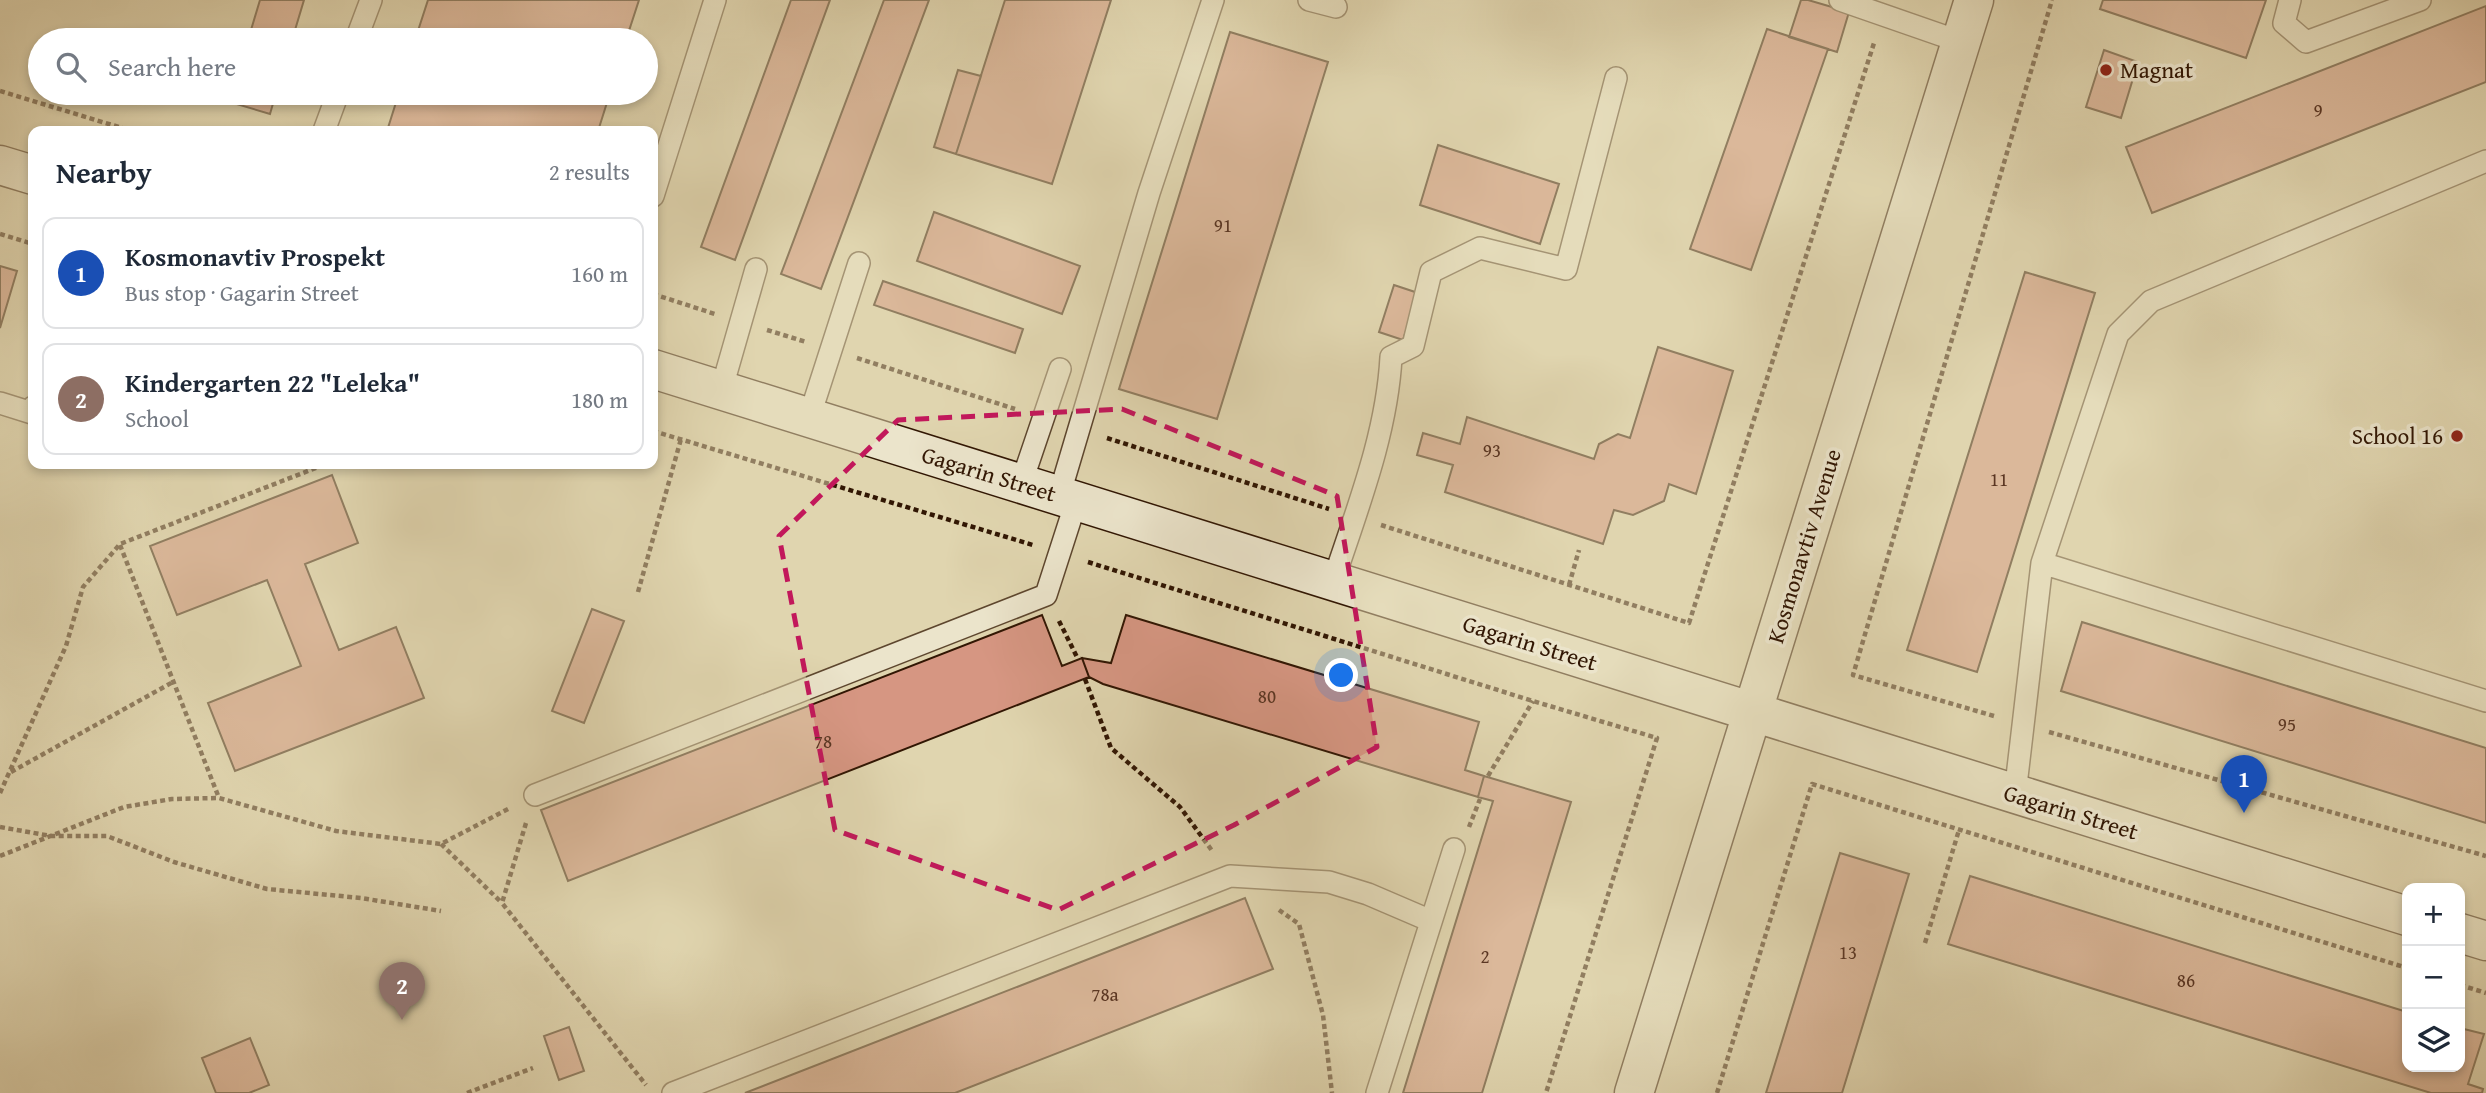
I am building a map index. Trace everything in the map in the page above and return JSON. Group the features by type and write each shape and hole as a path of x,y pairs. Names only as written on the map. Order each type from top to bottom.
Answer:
{"street":[{"name":"Kosmonavtiv Avenue","path":"1634,1093 1974,0"},
{"path":"0,165 28,173"},
{"name":"Gagarin Street","path":"658,371 2402,914"},
{"path":"2465,935 2486,941"}],"lane":[{"path":"360,28 371,0"},
{"path":"658,180 715,0"},
{"path":"535,795 1046,595 1060,553 1079,429 1149,193 1213,0"},
{"path":"1309,0 1336,7"},
{"path":"1840,0 1863,4 1882,17 1961,42"},
{"path":"2290,0 2284,23 2306,42 2420,0"},
{"path":"1333,582 1371,465 1390,384 1391,357 1413,346 1431,272 1480,248 1566,269 1616,78"},
{"path":"326,126 334,105"},
{"path":"2015,794 2042,563 2118,334 2151,301 2486,161"},
{"path":"809,418 859,263"},
{"path":"721,391 756,269"},
{"path":"1021,484 1060,369"},
{"path":"0,403 28,410"},
{"path":"2042,563 2486,701"},
{"path":"1377,1093 1454,849"},
{"path":"673,1093 1230,876 1329,882 1368,894 1431,921"}],"path":[{"path":"2052,0 1853,675 2486,856"},
{"path":"1079,429 1689,623 1882,17"},
{"path":"0,91 28,99"},
{"path":"46,105 116,126"},
{"path":"0,234 28,242"},
{"path":"658,296 1044,418"},
{"path":"658,432 1060,553 1657,738 1546,1093"},
{"path":"638,592 681,439"},
{"path":"0,793 66,646 83,587 120,544 313,469"},
{"path":"120,544 219,798"},
{"path":"1569,585 1579,550"},
{"path":"1046,595 1078,659"},
{"path":"10,772 173,682"},
{"path":"1488,776 1533,701"},
{"path":"1717,1093 1812,785 2402,966"},
{"path":"0,856 124,807 172,799 219,798 336,831 441,844 535,795"},
{"path":"502,903 535,795"},
{"path":"1473,821 1480,799"},
{"path":"0,827 51,836 107,836 174,862 267,889 373,900 441,911"},
{"path":"1925,943 1959,830"},
{"path":"441,844 502,903 652,1093"},
{"path":"2465,987 2486,993"},
{"path":"467,1093 533,1068"}],"highlighted area":[{"path":"1122,409 1337,496 1377,747 1234,825 1058,910 835,830 779,536 898,420"}],"building":[{"path":"260,0 304,0 296,28 252,28"},
{"path":"428,0 639,0 630,28 419,28"},
{"path":"791,0 830,0 735,260 701,247"},
{"path":"884,0 929,0 821,289 781,274"},
{"path":"1005,0 1111,0 1052,184 956,154"},
{"path":"1801,0 1849,12 1837,52 1789,37"},
{"path":"2103,0 2266,0 2246,58 2100,9"},
{"path":"2486,6 2486,82 2152,213 2126,147"},
{"path":"1767,29 1828,49 1751,270 1690,249"},
{"path":"1230,32 1328,62 1217,419 1119,389"},
{"path":"2104,50 2138,62 2121,118 2086,107"},
{"path":"958,70 981,76 956,154 934,147"},
{"path":"240,105 273,105 270,114"},
{"path":"395,105 606,105 600,126 389,126"},
{"path":"1438,145 1559,184 1540,244 1420,205"},
{"path":"934,212 1080,266 1062,314 917,261"},
{"path":"0,266 17,271 0,328"},
{"path":"2025,272 2095,293 1977,672 1907,650"},
{"path":"883,281 1023,329 1015,353 874,305"},
{"path":"1394,285 1418,293 1403,340 1379,332"},
{"path":"1658,347 1733,371 1696,494 1669,484 1664,501 1633,515 1614,510 1603,544 1445,492 1453,465 1417,455 1423,433 1460,444 1467,417 1594,459 1599,444 1618,434 1630,438"},
{"path":"332,475 358,543 305,564 339,650 396,627 424,698 235,771 208,703 301,666 267,580 177,615 150,546"},
{"path":"592,609 624,621 584,723 552,711"},
{"path":"1042,615 1062,666 1082,658 1089,677 568,881 541,810"},
{"path":"1126,615 1479,722 1465,770 1484,776 1478,797 1103,684 1089,677 1082,658 1111,663"},
{"path":"2082,622 2486,748 2486,823 2061,691"},
{"path":"1484,776 1571,802 1482,1093 1403,1093 1493,801 1478,797"},
{"path":"1840,853 1909,874 1842,1093 1766,1093"},
{"path":"1970,876 2402,1010 2402,1072 2465,1072 2465,1029 2484,1034 2468,1084 2483,1089 2482,1093 2431,1093 1948,944"},
{"path":"1245,898 1273,969 955,1093 745,1093"},
{"path":"569,1027 584,1071 559,1080 544,1036"},
{"path":"250,1038 269,1085 249,1093 216,1093 202,1058"}],"place":[{"name":"Magnat","path":"2106,70"},
{"name":"School 16","path":"2457,436"},
{"name":"Kosmonavtiv Prospekt","path":"2244,813"},
{"name":"Kindergarten 22 \"Leleka\"","path":"402,1020"}]}
